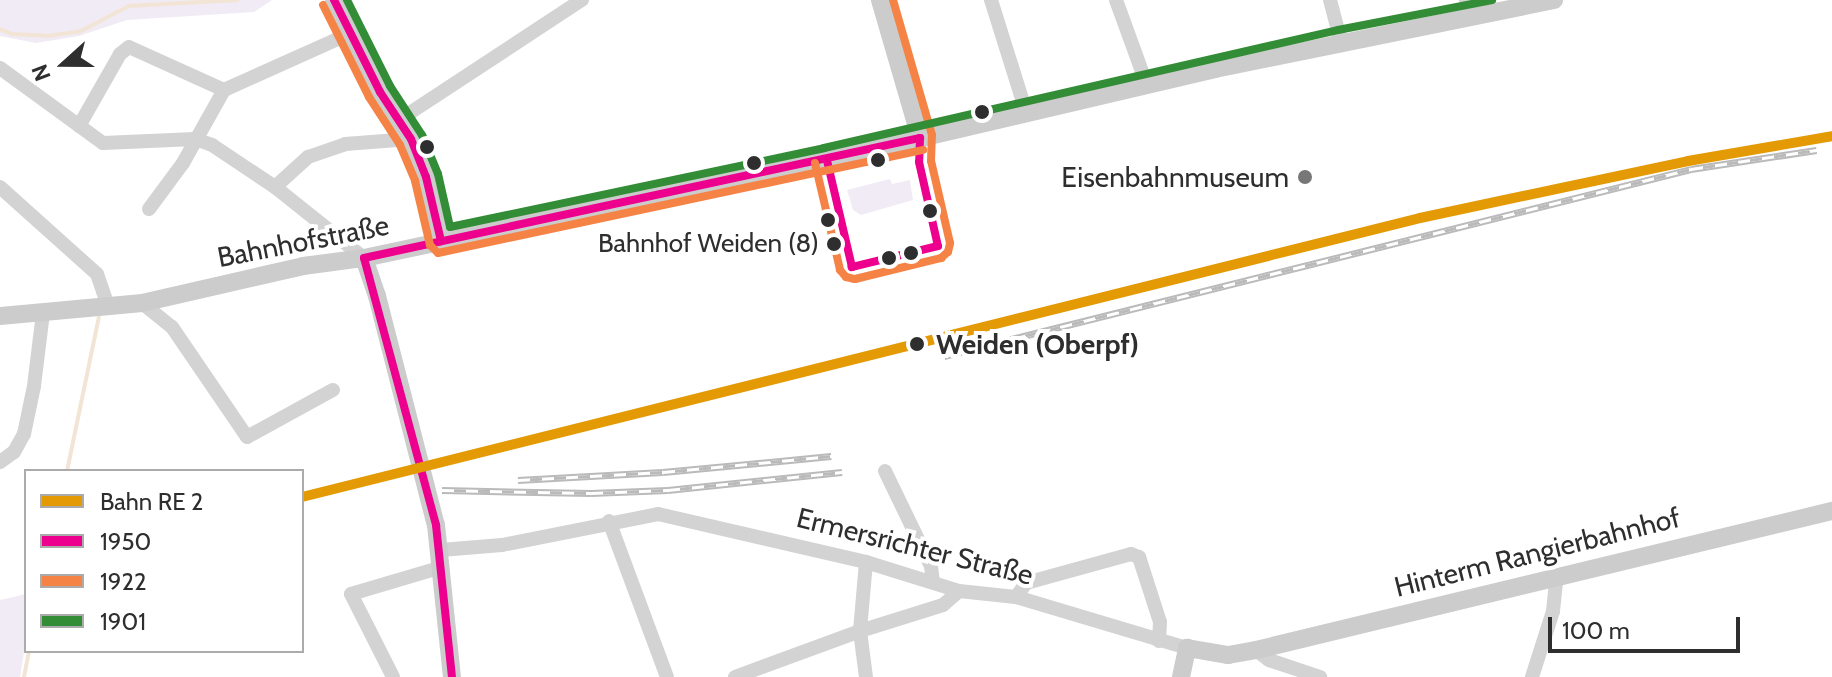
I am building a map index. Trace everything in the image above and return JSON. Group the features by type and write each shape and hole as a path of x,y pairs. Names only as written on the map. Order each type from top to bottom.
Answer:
{"main road":[{"path":"334,0 411,139 426,177 441,241"},
{"path":"880,0 920,138"},
{"name":"Bahnhofstraße","path":"0,316 142,303 303,266 364,258 920,138 1341,42 1468,8 1554,0"},
{"path":"364,258 377,296 441,550 452,677"},
{"name":"Hinterm Rangierbahnhof","path":"1256,650 1832,511"},
{"path":"1181,677 1187,648"},
{"name":"Ermersrichter Straße","path":"1187,648 1228,655 1256,650"}],"street":[{"path":"399,120 582,0"},
{"path":"991,0 1026,112"},
{"path":"1116,0 1147,85"},
{"path":"1330,0 1341,42"},
{"path":"149,209 224,90 351,33"},
{"path":"79,126 120,54 129,47 224,90"},
{"path":"0,68 103,143 195,139 212,145 275,187 364,258"},
{"path":"275,187 308,157 345,144 411,139"},
{"path":"0,187 97,274 108,306"},
{"path":"142,303 172,327 247,437 333,390"},
{"path":"0,462 14,452 24,434 34,386 43,313"},
{"path":"885,471 931,566 933,582"},
{"name":"Ermersrichter Straße","path":"441,550 502,545 609,521 658,514 866,562 959,591 1016,597 1187,648"},
{"path":"609,521 667,677"},
{"path":"1016,597 1026,583 1131,554 1139,557 1160,622 1159,641"},
{"path":"866,562 860,631 866,677"},
{"path":"391,676 351,594 432,570"},
{"path":"1532,677 1553,611 1557,575"},
{"path":"735,677 860,631 943,605 959,591"},
{"path":"1256,650 1269,660 1320,677"}],"shaded area":[{"path":"0,0 272,0 254,12 127,20 79,36 36,43 0,36"},
{"path":"890,179 892,184 910,180 913,200 861,215 853,210 847,190"},
{"path":"24,594 24,652 20,677 0,677 0,600"}],"waterway":[{"path":"0,29 12,34 47,36 81,31 129,6 238,0"},
{"path":"67,469 99,317"},
{"path":"24,677 29,653"}],"railway":[{"path":"944,356 1691,169 1817,150"},
{"path":"518,480 663,472 831,456"},
{"path":"442,490 591,493 668,490 842,472"}],"transit line":[{"name":"1950","path":"334,0 380,92 411,139 426,177 441,241"},
{"name":"1901","path":"347,0 390,86 422,135 438,174 450,227 824,148 1338,30 1492,0"},
{"name":"1922","path":"815,163 840,270 846,277 855,279 941,258 948,252 950,243 931,161 932,135 893,0"},
{"name":"1922","path":"323,5 369,97 400,145 415,181 430,245 438,253 923,150"},
{"path":"304,497 1420,218 1688,161 1832,136"},
{"name":"1950","path":"364,258 920,138 919,162 938,246 852,267 827,160"},
{"name":"1950","path":"364,258 436,525 452,677"}],"place":[{"name":"Eisenbahnmuseum","path":"1305,177"},
{"name":"Bahnhof Weiden (8)","path":"834,244"},
{"name":"Weiden (Oberpf)","path":"917,344"}]}
